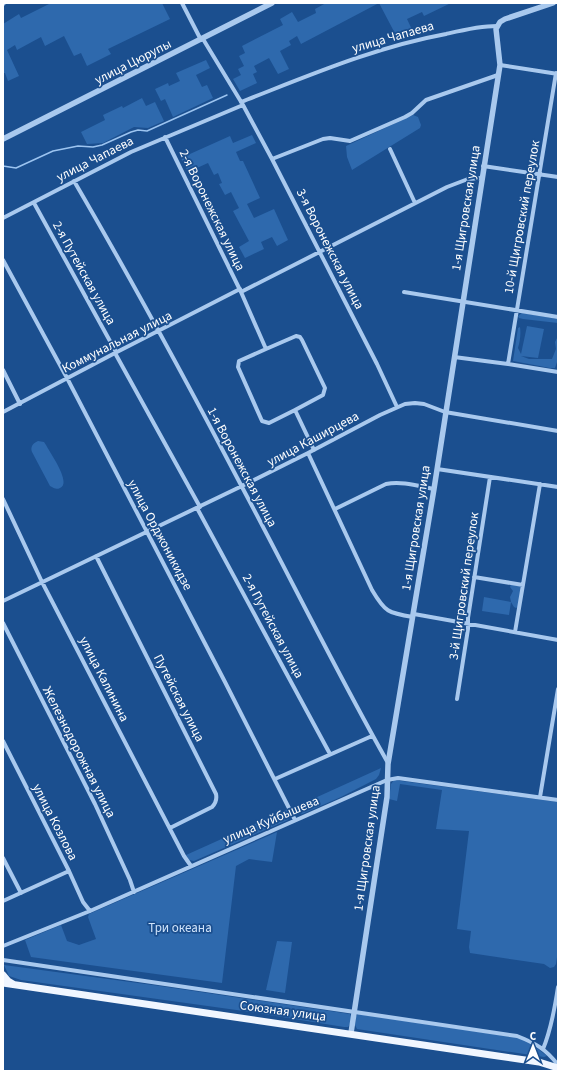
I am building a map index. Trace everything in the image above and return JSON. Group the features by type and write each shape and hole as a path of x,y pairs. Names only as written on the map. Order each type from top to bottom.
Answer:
{"main road":[{"path":"3,975 8,981 15,985"},
{"name":"Союзная улица","path":"3,983 351,1033 558,1066"}],"street":[{"name":"3-я Воронежская улица","path":"182,3 242,104 272,159 377,364 397,407"},
{"name":"улица Цюрупы","path":"3,139 272,3"},
{"name":"улица Чапаева","path":"3,218 131,152 242,104 364,55 419,39 484,26 497,26 505,19 553,3"},
{"name":"1-я Щигровская улица","path":"351,1033 387,797 388,764 434,489 481,178 500,65 496,36 497,26"},
{"path":"500,65 557,73"},
{"name":"10-й Щигровский переулок","path":"508,364 557,73"},
{"path":"272,159 323,139 336,138 344,141 350,141 405,117 412,113 426,100 498,75"},
{"name":"2-я Воронежская улица","path":"165,137 241,290 266,349"},
{"path":"390,149 415,203"},
{"path":"483,166 558,177"},
{"name":"Коммунальная улица","path":"3,412 115,352 158,332 415,203 460,181 481,178"},
{"name":"1-я Воронежская улица","path":"74,181 113,247 242,486 388,764"},
{"name":"2-я Путейская улица","path":"34,203 199,507 330,754"},
{"name":"улица Орджоникидзе","path":"3,260 67,378 295,820"},
{"path":"404,292 462,303 558,317"},
{"path":"296,336 300,337 325,388 323,395 295,410 269,423 262,421 238,367 239,360 296,336"},
{"path":"454,357 558,372 558,367"},
{"path":"3,370 20,404"},
{"name":"улица Каширцева","path":"3,601 242,486 397,407 415,403 424,404 446,412 558,431"},
{"path":"295,410 314,450"},
{"path":"308,453 372,590 380,604 387,611 468,623 558,640"},
{"path":"437,469 558,487"},
{"name":"3-й Щигровский переулок","path":"457,699 490,477"},
{"path":"334,509 386,484 394,482 401,482 434,489"},
{"path":"515,632 540,484"},
{"name":"улица Калинина","path":"3,499 42,582 191,866"},
{"name":"Путейская улица","path":"96,556 216,794 216,804 212,807 170,828"},
{"path":"474,577 523,585"},
{"name":"Железнодорожная улица","path":"3,623 96,804 134,892"},
{"path":"540,797 558,689"},
{"path":"275,779 372,736"},
{"name":"улица Козлова","path":"3,741 69,871 83,902 90,911"},
{"name":"улица Куйбышева","path":"3,946 134,892 387,780 398,778 558,800"},
{"path":"3,858 21,893"},
{"path":"3,901 69,871"},
{"path":"3,960 518,1036 535,1043 552,1057 558,1066"},
{"path":"543,1049 546,1043 556,1003 558,987"}],"green space":[{"path":"51,3 162,3 170,19 108,49 111,54 87,66 81,53 74,56 64,36 45,46 41,37 17,50 15,45 7,50 19,76 8,81 5,73 3,73 3,24 19,14 21,18"},
{"path":"326,3 379,3 301,44 297,36 289,41 291,45 280,51 289,69 278,74 269,58 254,66 257,72 253,74 257,83 240,91 233,79 241,75 238,69 244,66 239,56 245,53 242,46 283,25 280,19 292,12 298,22 316,13 315,9"},
{"path":"379,3 451,3 424,16 422,12 407,19 415,36 399,41"},
{"path":"206,60 210,68 196,75 202,87 207,85 213,98 173,117 165,99 161,101 155,89 168,83 169,86 180,81 176,73"},
{"path":"142,98 146,106 155,102 164,121 148,128 134,127 103,143 87,144 81,132 105,120 103,115 122,106 123,108"},
{"path":"413,115 418,117 421,125 420,128 352,170 347,157 346,146"},
{"path":"252,135 256,143 236,152 240,161 243,161 260,198 247,204 254,218 274,209 288,240 277,246 272,237 261,242 264,249 245,258 239,247 249,241 233,211 239,208 231,192 225,195 219,184 222,183 218,173 214,175 208,163 188,172 181,158 230,136 233,143"},
{"path":"522,313 558,319 558,323 519,318 518,316"},
{"path":"527,326 544,329 538,358 521,356 529,359 552,359 556,349 555,342 558,336 558,359 555,368 513,361 518,328 520,327 520,340 518,348 521,354"},
{"path":"38,441 44,442 62,474 63,485 60,488 56,489 50,486 32,452 32,445"},
{"path":"511,584 520,585 521,588 518,607 516,608 511,602 510,597 513,591 510,587"},
{"path":"484,597 511,602 509,615 482,611"},
{"path":"381,768 376,779 341,797 302,814 295,812 293,808"},
{"path":"394,780 558,802 558,950 556,964 554,967 550,968 544,964 470,953 469,947 471,931 457,929 469,831 436,829 442,790 400,784 397,801 389,799 391,784"},
{"path":"288,809 290,816 288,820 194,861 189,860 186,855"},
{"name":"Три океана","path":"277,832 272,862 249,859 236,866 222,983 31,957 25,940 61,925 67,941 79,945 96,939 88,917 89,914"},
{"path":"277,941 292,942 285,993 266,990"},
{"path":"4,965 350,1014 351,1021 348,1027 344,1027 257,1013 21,980 9,976"},
{"path":"358,1014 520,1038 528,1041 547,1056 544,1057 357,1029 355,1025 356,1016"}],"waterway":[{"path":"3,166 16,168 53,151 78,146 93,147 102,145 131,132 138,130 147,131 227,95"}]}
